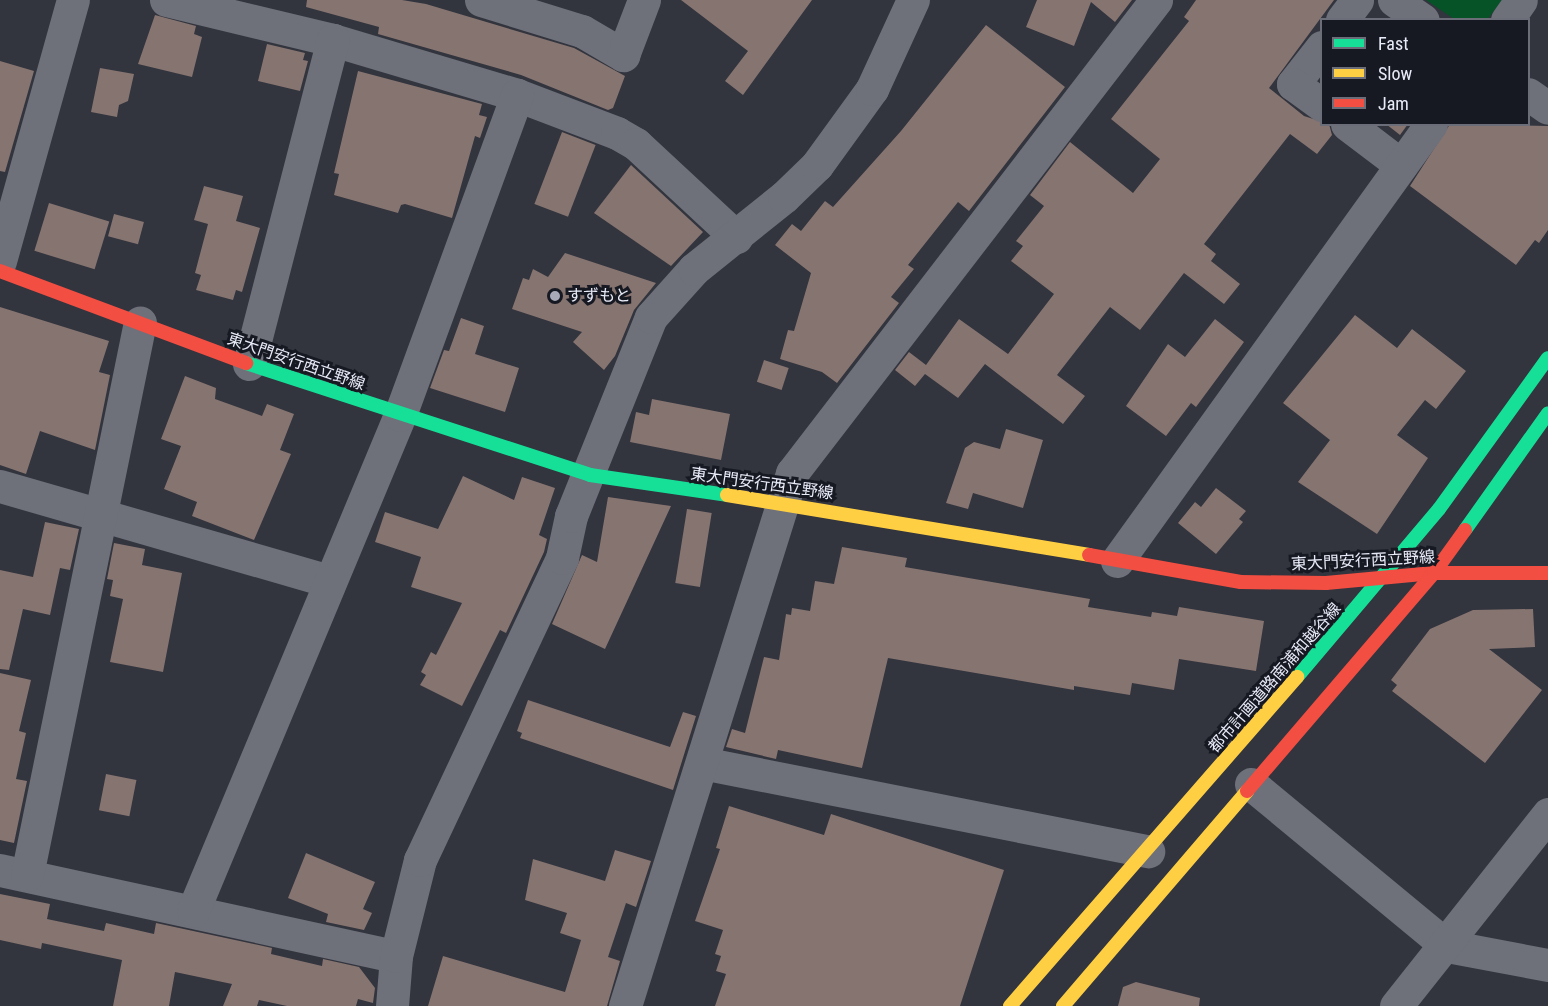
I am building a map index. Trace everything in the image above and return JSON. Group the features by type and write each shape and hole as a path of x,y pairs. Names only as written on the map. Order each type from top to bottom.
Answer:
{"main road":[{"name":"東大門安行西立野線","path":"0,271 249,364 590,476 781,504 1242,582 1381,580 1434,573 1548,573"},
{"name":"都市計画道路南浦和越谷線","path":"1010,1006 1148,851 1381,580 1439,509 1548,358"},
{"path":"1063,1006 1434,573 1548,413"}],"street":[{"path":"0,261 74,0"},
{"path":"166,0 333,40 517,94 636,144 736,237"},
{"path":"481,0 582,31 623,55 644,0"},
{"path":"392,1006 396,956 420,860 562,558 571,516 590,476 651,317 694,269 736,237 817,165 852,120 872,89 913,0"},
{"path":"625,1006 792,473 1156,0"},
{"path":"1344,18 1357,0"},
{"path":"1394,0 1420,18"},
{"path":"1508,18 1521,0"},
{"path":"249,364 333,40"},
{"path":"1320,50 1293,84 1320,104"},
{"path":"193,911 328,581 400,415 517,94"},
{"path":"1530,95 1548,108"},
{"path":"1350,126 1401,165"},
{"path":"1117,561 1430,126"},
{"path":"140,322 102,514 14,872 396,956"},
{"path":"0,486 328,581"},
{"path":"702,763 1148,851"},
{"path":"1251,784 1447,946 1548,964"},
{"path":"1396,1006 1447,946 1548,814"}],"green space":[{"path":"1426,0 1502,0 1488,18 1453,18"}],"building":[{"path":"307,0 402,0 426,4 574,48 625,76 613,108 608,110 521,75 378,34 379,27 306,7"},
{"path":"681,0 812,0 743,95 725,81 748,51"},
{"path":"1037,0 1132,0 1115,22 1091,2 1074,46 1026,27"},
{"path":"1196,0 1334,0 1269,88 1304,116 1320,121 1320,126 1330,126 1332,135 1317,154 1290,134 1204,244 1216,254 1211,261 1240,284 1224,304 1184,273 1140,330 1110,307 1057,375 1085,396 1063,424 985,364 958,398 925,374 915,386 895,370 909,352 926,365 959,319 1008,354 1054,294 1011,261 1023,246 1016,241 1044,206 1030,195 1070,142 1133,193 1160,159 1111,119 1189,21 1184,17"},
{"path":"155,15 196,26 194,34 202,37 192,77 138,64"},
{"path":"986,25 1065,87 969,211 958,202 908,265 914,269 891,297 899,303 837,383 822,372 780,359 788,330 794,331 811,273 775,245 792,224 801,231 825,201 833,207 901,131"},
{"path":"267,44 305,53 303,60 308,61 300,91 258,81"},
{"path":"0,61 34,71 5,172 0,171"},
{"path":"100,68 134,74 128,101 119,105 117,117 91,112"},
{"path":"358,71 482,104 479,115 487,117 480,138 475,136 452,218 405,204 401,205 398,213 334,195 339,174 334,173"},
{"path":"1389,126 1407,126 1400,135"},
{"path":"1449,126 1548,126 1548,230 1539,243 1535,240 1516,265 1410,186"},
{"path":"562,132 596,145 568,217 534,204"},
{"path":"631,165 703,232 671,266 594,213"},
{"path":"204,186 243,196 236,221 260,228 242,292 236,290 233,300 196,290 201,275 195,273 208,224 194,220"},
{"path":"49,203 109,221 95,269 34,251"},
{"path":"114,214 144,222 138,244 108,236"},
{"path":"565,253 656,283 634,310 615,356 604,370 573,342 582,332 512,309 523,278 529,280 533,269 548,277"},
{"path":"0,307 109,341 99,372 110,375 95,450 40,431 26,474 0,465"},
{"path":"1355,315 1397,348 1412,329 1466,371 1436,409 1425,400 1397,435 1428,458 1377,534 1298,482 1330,440 1283,403"},
{"path":"461,318 484,326 475,354 519,368 505,412 430,388 444,350 449,351"},
{"path":"1215,319 1244,342 1196,407 1191,403 1166,436 1126,406 1168,344 1185,357"},
{"path":"764,360 789,368 782,390 757,382"},
{"path":"185,376 216,388 215,399 262,416 267,404 294,414 280,450 291,454 254,540 192,516 197,502 164,489 181,446 161,439"},
{"path":"652,399 730,414 721,460 630,442 636,412 649,415"},
{"path":"1006,429 1043,440 1023,508 973,493 968,509 946,503 965,448 974,442 1000,449"},
{"path":"463,476 514,500 522,477 555,488 539,535 547,539 544,552 506,633 500,630 462,706 420,685 426,675 421,672 431,652 436,655 462,603 411,587 421,557 375,542 385,512 438,529"},
{"path":"1216,488 1246,511 1239,519 1243,522 1216,554 1178,523 1195,502 1201,507"},
{"path":"608,497 671,506 605,649 552,624 582,555 597,562"},
{"path":"687,509 712,513 700,587 675,583"},
{"path":"45,522 79,529 70,570 60,568 50,615 23,609 9,670 0,669 0,570 33,577"},
{"path":"114,543 145,549 142,565 182,573 163,672 110,662 123,599 110,596 113,580 107,579"},
{"path":"842,547 907,558 905,567 1090,599 1088,607 1151,617 1152,612 1177,616 1179,607 1264,621 1256,671 1179,659 1174,690 1132,683 1130,695 1074,686 1074,690 888,658 862,768 778,750 776,759 726,747 732,729 745,733 764,657 779,660 786,614 791,615 792,608 810,611 815,581 834,584"},
{"path":"1533,609 1535,647 1489,649 1542,690 1485,763 1392,691 1397,685 1391,680 1430,629 1473,610"},
{"path":"0,673 31,680 19,731 26,733 16,779 27,781 14,843 0,840"},
{"path":"528,700 670,747 683,712 696,716 673,790 520,738 522,733 517,731"},
{"path":"106,774 136,780 129,816 99,810"},
{"path":"729,806 824,835 831,814 1004,870 960,1006 715,1006 726,974 716,971 721,956 715,954 723,930 695,921 720,849 716,848"},
{"path":"615,850 651,861 636,907 626,903 608,957 620,961 607,1006 428,1006 443,956 565,992 581,940 560,933 567,913 525,900 533,859 605,881"},
{"path":"306,853 375,882 363,909 372,913 364,930 326,922 328,914 288,898"},
{"path":"0,894 50,904 47,919 104,931 106,923 154,934 156,923 272,948 271,954 322,966 323,959 359,967 375,988 373,1003 358,999 356,1006 287,1006 259,1000 257,1006 223,1006 232,984 175,972 169,1006 113,1006 122,960 42,943 41,949 0,940"},
{"path":"1136,982 1200,998 1199,1006 1118,1006 1123,987"}],"traffic: fast":[{"path":"1297,677 1439,509 1548,358"},
{"path":"246,363 590,475 727,495"},
{"path":"1465,530 1548,413"}],"traffic: slow":[{"path":"727,495 1089,555"},
{"path":"1010,1006 1297,677"},
{"path":"1063,1006 1247,791"}],"traffic: jam":[{"path":"0,271 246,363"},
{"path":"1247,791 1434,573 1465,530"},
{"path":"1089,555 1241,582 1326,583 1434,573 1548,573"}],"place":[{"name":"すずもと","path":"555,296"}]}
